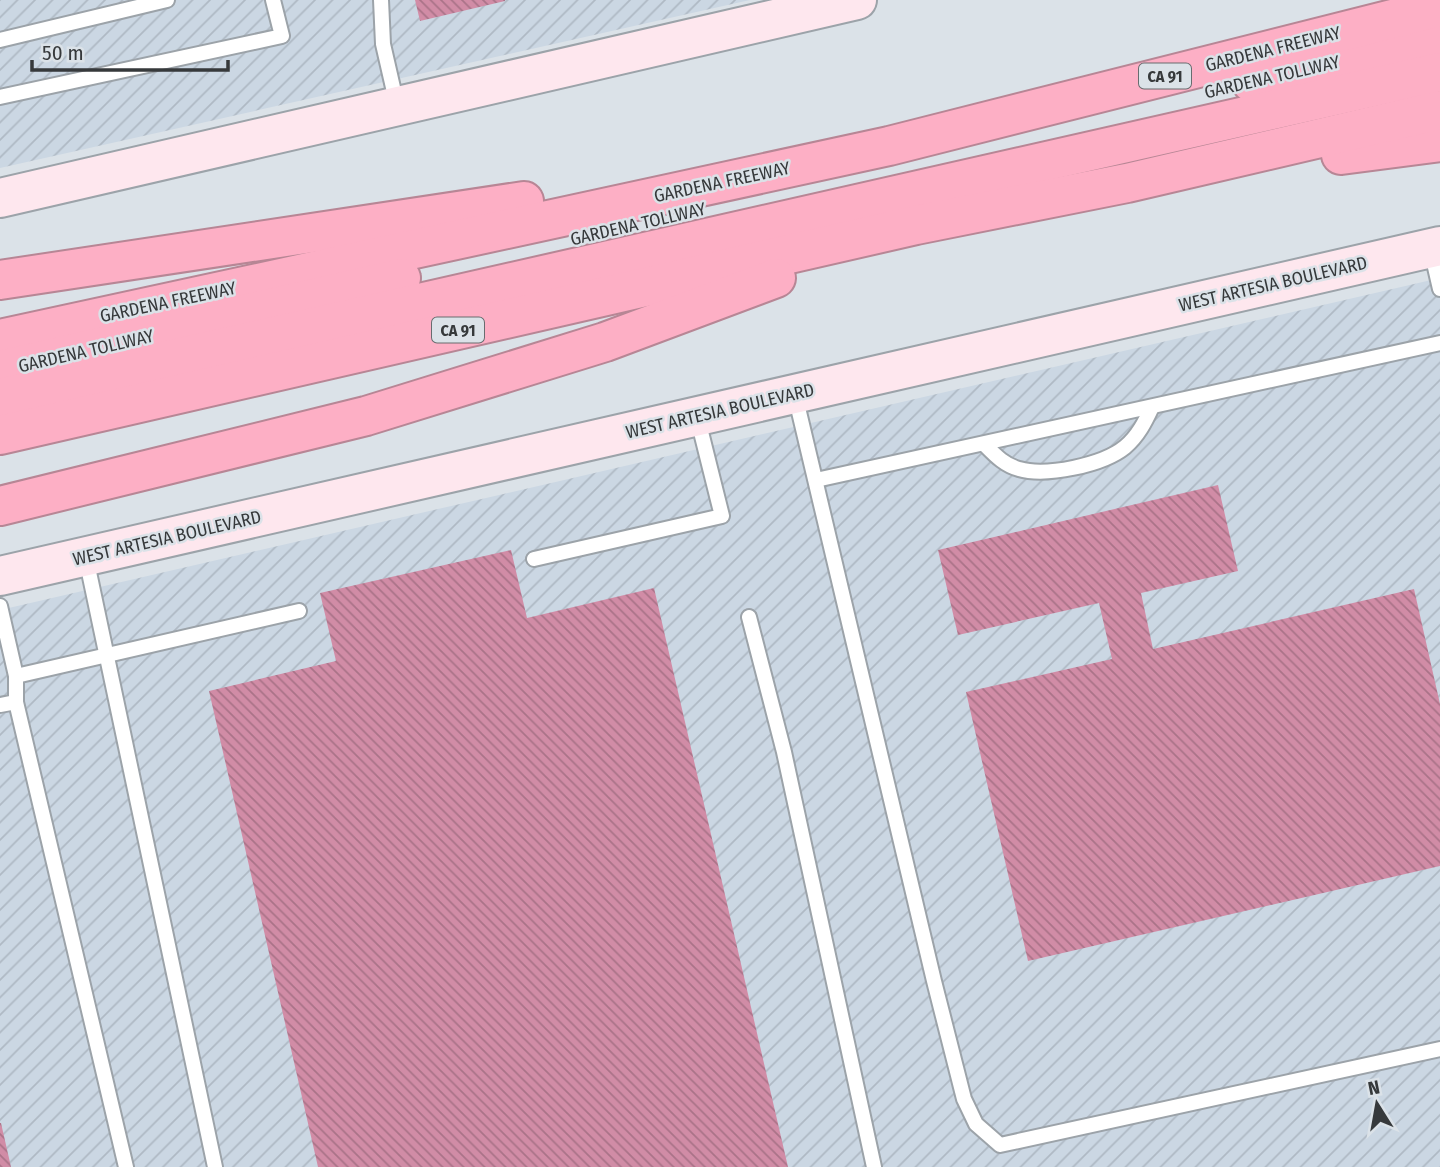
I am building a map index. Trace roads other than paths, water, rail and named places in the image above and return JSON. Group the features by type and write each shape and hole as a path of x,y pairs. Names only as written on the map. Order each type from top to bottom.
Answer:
{"highway":[{"name":"GARDENA FREEWAY","path":"0,339 889,146 1440,7"},
{"name":"GARDENA TOLLWAY","path":"0,370 1440,38"},
{"name":"GARDENA TOLLWAY","path":"0,398 1440,72"},
{"name":"CA 91","path":"0,435 916,225 1127,183 1440,110"},
{"path":"1127,183 1440,142"},
{"path":"0,280 889,146"},
{"path":"0,506 366,416 604,342 916,225"}],"main road":[{"path":"0,198 398,106 764,16 857,0"},
{"name":"WEST ARTESIA BOULEVARD","path":"0,576 1436,247"}],"lane":[{"path":"0,40 167,0"},
{"path":"0,97 282,36 273,0"},
{"path":"381,0 383,44 398,106"},
{"path":"1436,247 1440,289"},
{"path":"816,480 1440,343"},
{"path":"795,394 934,981 964,1099 976,1124 1000,1144 1440,1049"},
{"path":"984,444 1002,462 1020,470 1061,470 1093,462 1123,449 1141,430 1152,407"},
{"path":"534,559 722,516 697,416"},
{"path":"86,557 215,1167"},
{"path":"0,606 16,676 16,702 126,1167"},
{"path":"16,676 299,611"},
{"path":"749,617 784,752 874,1167"},
{"path":"0,705 16,702"}]}
